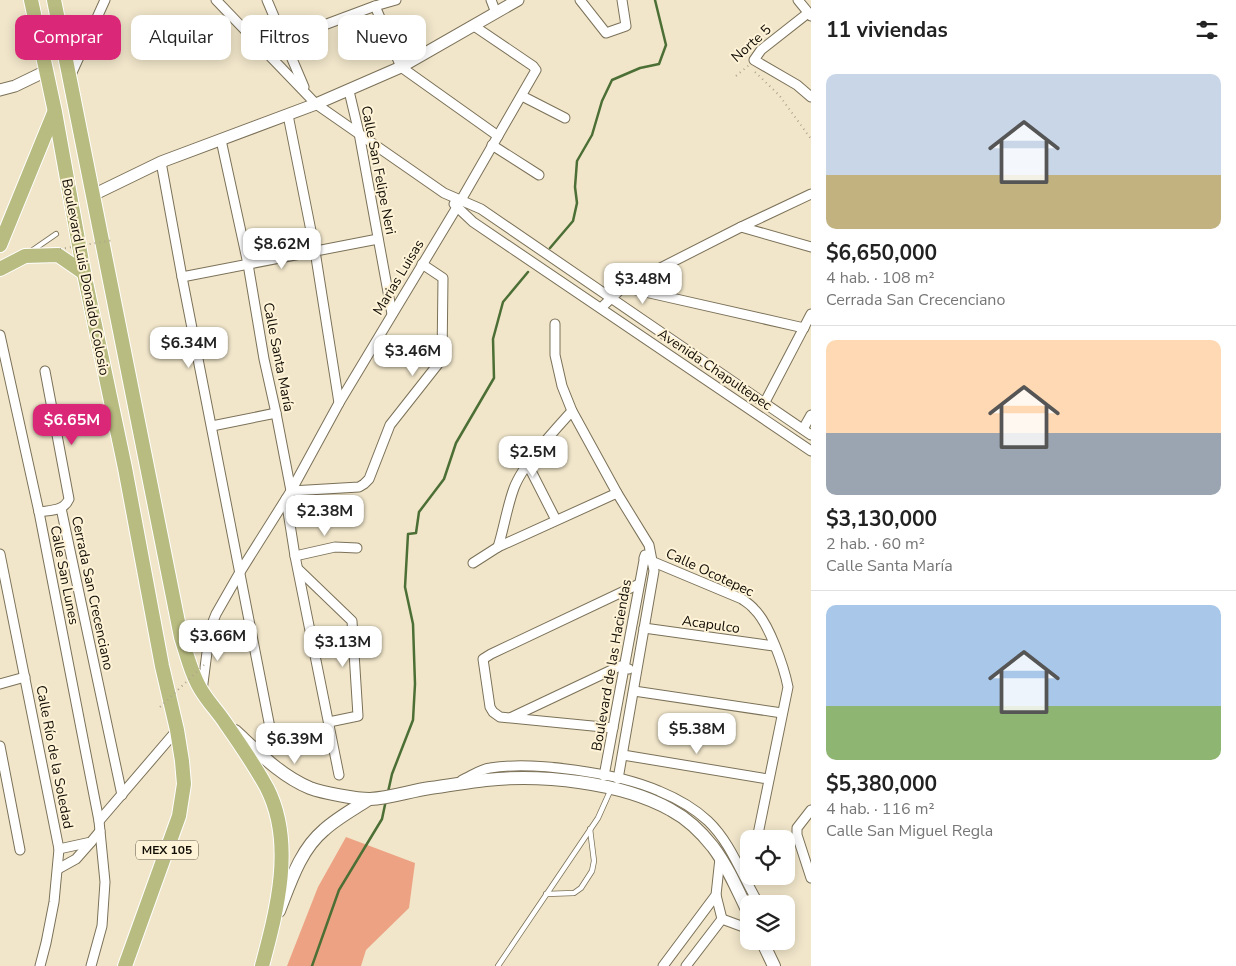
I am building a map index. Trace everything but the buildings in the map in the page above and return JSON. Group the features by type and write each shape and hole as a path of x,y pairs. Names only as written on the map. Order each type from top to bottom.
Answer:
{"main road":[{"name":"Boulevard Luis Donaldo Colosio","path":"31,0 84,273 125,468 162,666 177,730 184,784 178,816 125,966"},
{"name":"Boulevard Luis Donaldo Colosio","path":"54,0 181,637 202,692 226,723 267,788 280,829 282,852 280,879 272,927 262,966"},
{"path":"0,245 54,112"},
{"path":"0,269 25,256 58,255 84,273"},
{"path":"226,723 289,777 311,788 373,798 486,780 517,778 615,783 671,810 687,820 720,858 740,897"},
{"path":"272,927 294,872 308,848 323,830 373,798"},
{"path":"766,950 774,966"}],"street":[{"path":"70,78 105,0"},
{"path":"216,0 306,91 316,104 459,203"},
{"path":"267,0 273,15"},
{"path":"328,24 396,0"},
{"path":"491,0 496,13"},
{"path":"93,195 161,162 349,91 401,67 518,0"},
{"path":"581,0 606,33 626,26 622,0"},
{"path":"798,0 810,15"},
{"path":"375,6 401,67 498,136"},
{"name":"Norte 5","path":"754,60 761,50 810,15"},
{"name":"Marias Luisas","path":"202,692 210,629 240,572 288,495 339,403 536,70 474,26"},
{"path":"293,60 306,91"},
{"path":"754,60 797,85 811,97"},
{"path":"0,90 16,86 46,71"},
{"name":"Calle San Felipe Neri","path":"349,91 359,134 392,314"},
{"path":"522,96 566,118"},
{"path":"288,115 315,252 339,403"},
{"name":"Calle Santa María","path":"221,140 248,264 264,359 276,412 298,570 339,775"},
{"path":"492,145 538,174"},
{"path":"161,162 273,743"},
{"path":"601,308 624,287 741,227 811,194"},
{"name":"Avenida Chapultepec","path":"459,203 481,209 807,432"},
{"name":"Avenida Chapultepec","path":"459,203 473,222 811,451"},
{"path":"741,227 811,247"},
{"path":"182,277 378,239"},
{"path":"288,495 359,487 364,484 369,479 390,425 442,359 443,278 422,264"},
{"path":"624,287 804,328"},
{"path":"765,402 811,314"},
{"name":"Calle Ocotepec","path":"555,324 555,355 562,386 572,411 616,492 649,545 649,560 742,599 755,609 764,622 784,670 788,687 759,830"},
{"name":"Calle San Lunes","path":"0,335 39,512 99,821 104,890 102,926 91,966"},
{"name":"Cerrada San Crecenciano","path":"45,370 68,490 69,499 67,505 61,508 122,795"},
{"path":"498,548 514,486 528,464 572,411"},
{"path":"212,426 276,412"},
{"path":"807,432 811,414"},
{"path":"528,464 556,520"},
{"path":"473,563 498,548 616,492"},
{"path":"39,512 61,508"},
{"path":"296,556 334,546 358,548"},
{"name":"Calle Río de la Soledad","path":"1,560 59,849 52,910 40,966"},
{"name":"Boulevard de las Haciendas","path":"604,776 639,584 649,560"},
{"name":"Boulevard de las Haciendas","path":"615,783 623,756 654,571 649,560"},
{"path":"298,570 352,621 358,716 329,722"},
{"path":"613,728 500,717 490,707 483,659 639,584"},
{"name":"Acapulco","path":"644,628 774,646"},
{"path":"181,637 196,636 210,629"},
{"path":"512,717 620,666 637,670"},
{"path":"0,684 25,677"},
{"path":"634,691 782,713"},
{"path":"99,821 177,730"},
{"path":"0,746 20,850"},
{"path":"623,756 768,779"},
{"path":"445,786 488,768 527,766 577,770 604,776 615,783 659,790 708,821 720,835 754,895"},
{"path":"811,810 797,828 797,835 811,878"},
{"path":"58,869 76,859 100,831"},
{"path":"59,849 91,842"},
{"path":"720,858 716,895 722,919"},
{"path":"663,966 716,895"},
{"path":"722,919 740,926"},
{"path":"686,966 722,919"}],"lane":[{"path":"25,256 56,234"},
{"path":"498,966 598,818 615,783"},
{"path":"546,894 574,893 581,888 592,870 594,861 590,829"}],"path":[{"name":"Norte 5","path":"736,76 754,60"},
{"path":"755,71 779,95 811,139"},
{"path":"60,249 114,240"},
{"path":"160,706 204,665"}],"shaded area":[{"path":"346,837 415,863 409,908 366,950 361,966 287,966 318,887"}],"waterway":[{"path":"550,248 573,221 577,203 575,187 577,161 592,135 602,101 612,80 640,68 659,64 666,45 655,0"},
{"path":"388,792 392,774 413,720 415,684 413,624 405,587 408,534 416,533 419,512 444,479 456,443 494,378 493,339 503,302 528,272"},
{"path":"312,966 339,890 382,819 386,800"}]}
